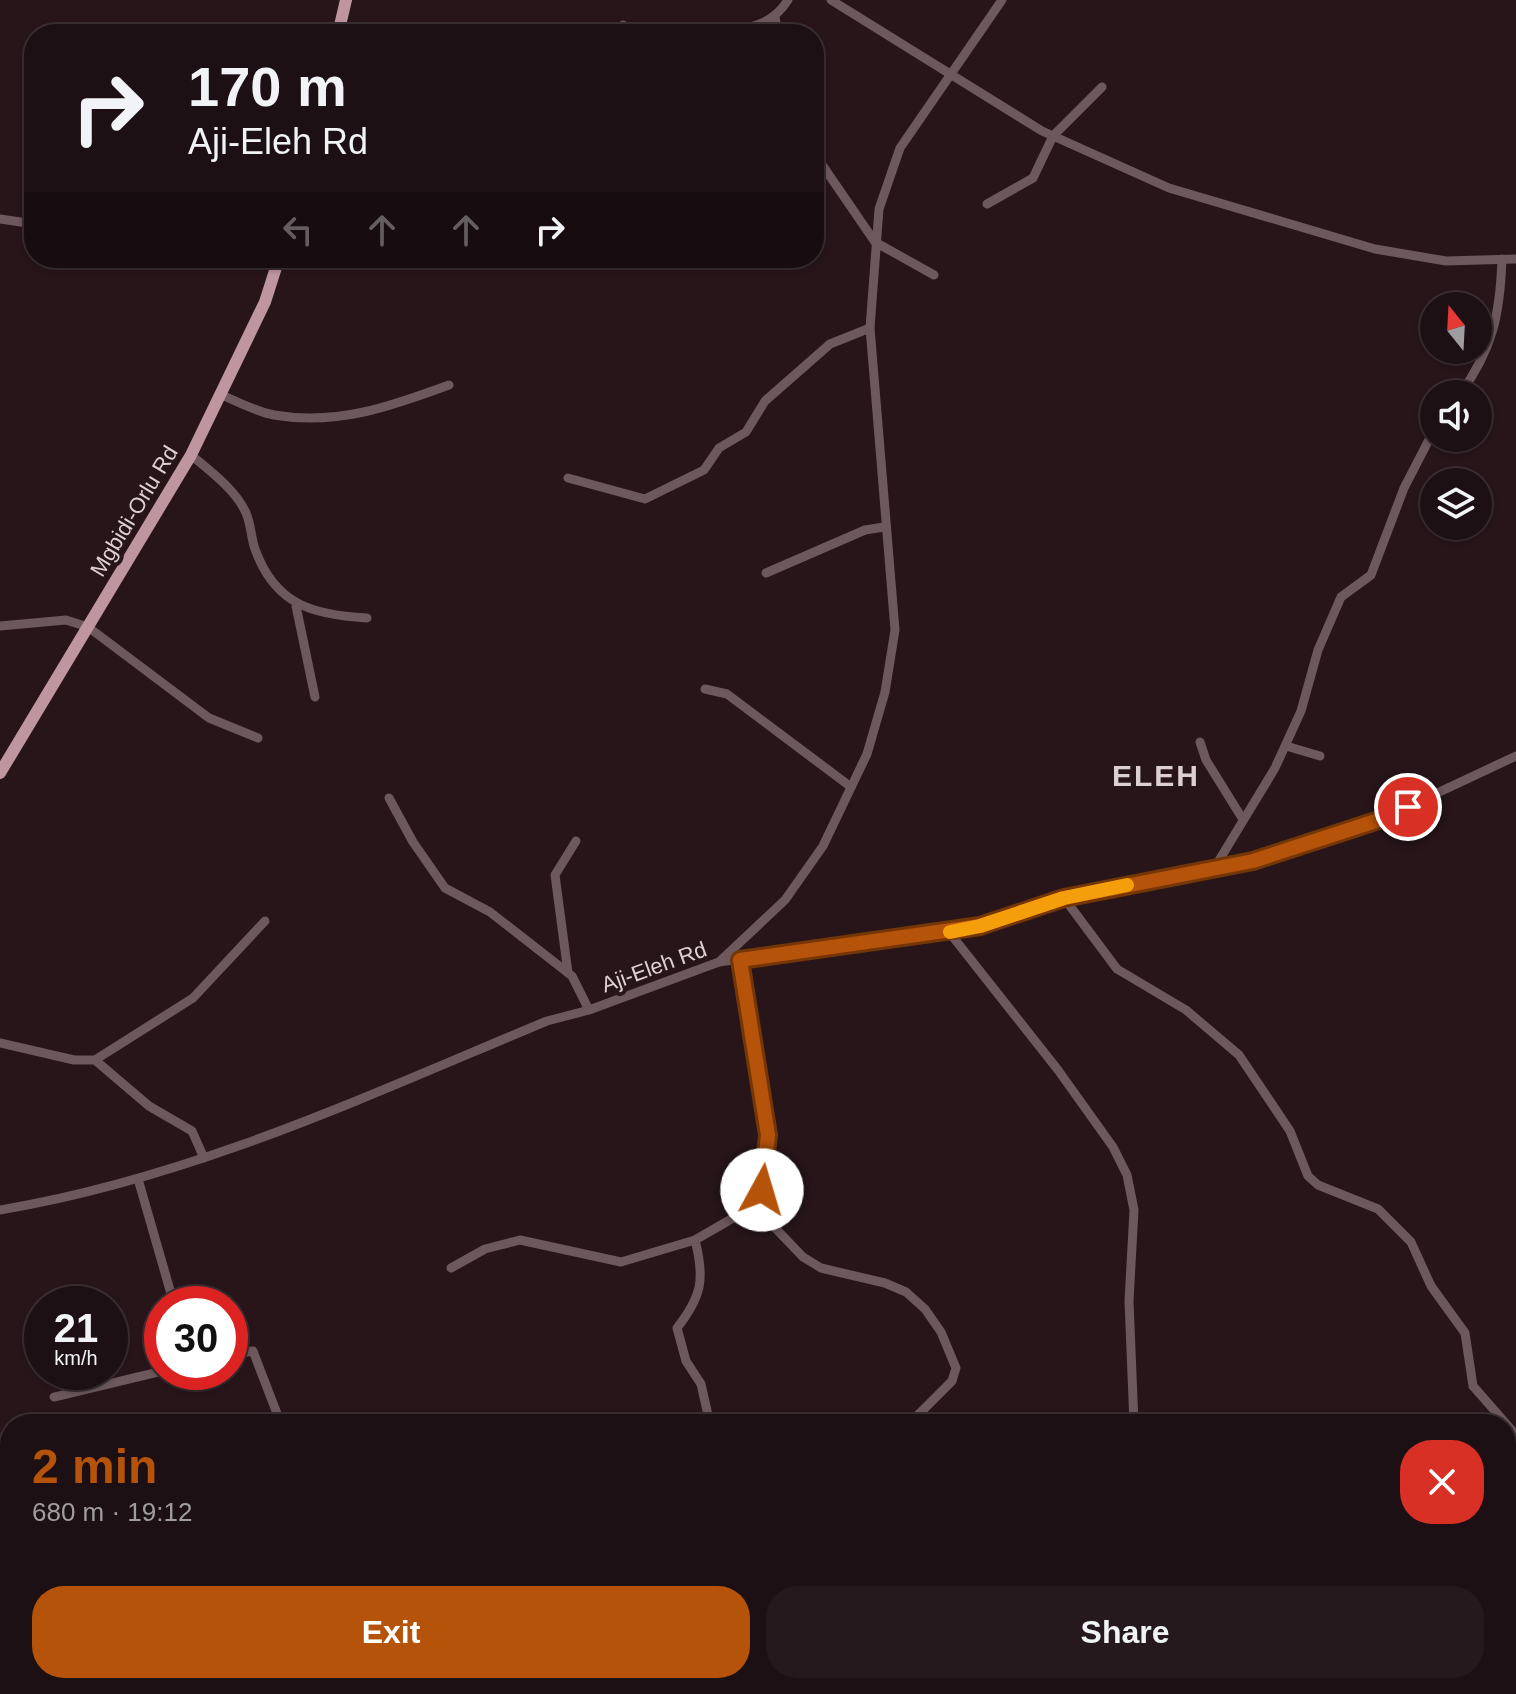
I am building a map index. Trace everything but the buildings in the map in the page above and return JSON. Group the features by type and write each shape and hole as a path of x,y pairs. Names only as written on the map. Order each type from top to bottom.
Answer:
{"main road":[{"path":"340,24 346,0"},
{"name":"Mgbidi-Orlu Rd","path":"0,773 191,455 265,302 276,268"}],"street":[{"path":"762,24 775,17 788,0"},
{"path":"831,0 952,74 980,95 1053,136 1169,188 1375,249 1446,261 1516,259"},
{"path":"719,962 785,900 823,846 867,754 885,692 895,630 884,527 870,328 879,209 900,148 1002,0"},
{"path":"775,17 776,24"},
{"path":"987,204 1033,178 1053,136 1102,87"},
{"path":"824,168 875,242 934,275"},
{"path":"0,219 24,223"},
{"path":"1469,380 1485,353 1500,309 1502,259"},
{"path":"568,478 593,488 645,499 704,470 719,448 746,432 765,401 830,344 870,328"},
{"path":"222,395 272,415 318,418 367,414 449,385"},
{"path":"1215,867 1286,746 1301,711 1318,650 1341,597 1371,575 1404,488 1423,452"},
{"path":"191,455 217,476 246,512 256,551 271,580 296,606 338,617 367,618"},
{"path":"766,573 865,530 884,527"},
{"path":"296,606 315,697"},
{"path":"0,626 66,620 88,627 209,718 258,738"},
{"path":"705,689 727,694 851,787"},
{"path":"1200,742 1206,760 1242,818"},
{"path":"1286,746 1320,756"},
{"name":"Aji-Eleh Rd","path":"0,1210 54,1201 204,1158 279,1132 547,1021 589,1010 719,962 949,932 980,926 1064,898 1253,861 1382,819 1516,756"},
{"path":"389,798 413,842 445,888 490,912 568,973"},
{"path":"576,841 555,875 568,973 589,1010"},
{"path":"1064,898 1117,969 1186,1010 1239,1055 1290,1131 1308,1176 1318,1185 1378,1209 1411,1242 1431,1286 1465,1333 1473,1386 1498,1414"},
{"path":"0,1043 74,1060 95,1060 193,998 265,921"},
{"path":"949,932 1058,1070 1113,1147 1127,1175 1134,1210 1129,1301 1134,1414"},
{"path":"451,1268 485,1249 520,1240 621,1262 695,1240 754,1206 762,1190 768,1135 740,960"},
{"path":"95,1060 149,1106 192,1131 204,1158"},
{"path":"138,1179 169,1286"},
{"path":"754,1206 812,1262 895,1288 925,1309 941,1332 956,1368 952,1381 919,1414"},
{"path":"695,1240 702,1268 697,1303 677,1328 686,1361 701,1384 708,1414"},
{"path":"248,1352 253,1351 277,1414"},
{"path":"54,1397 144,1375"}],"slow traffic":[{"path":"950,932 980,926 1064,898 1127,885"}],"district":[{"name":"ELEH","path":"1156,775"}],"route":[{"path":"762,1190 768,1135 740,960 980,926 1064,898 1253,861 1382,819 1408,807"}]}
